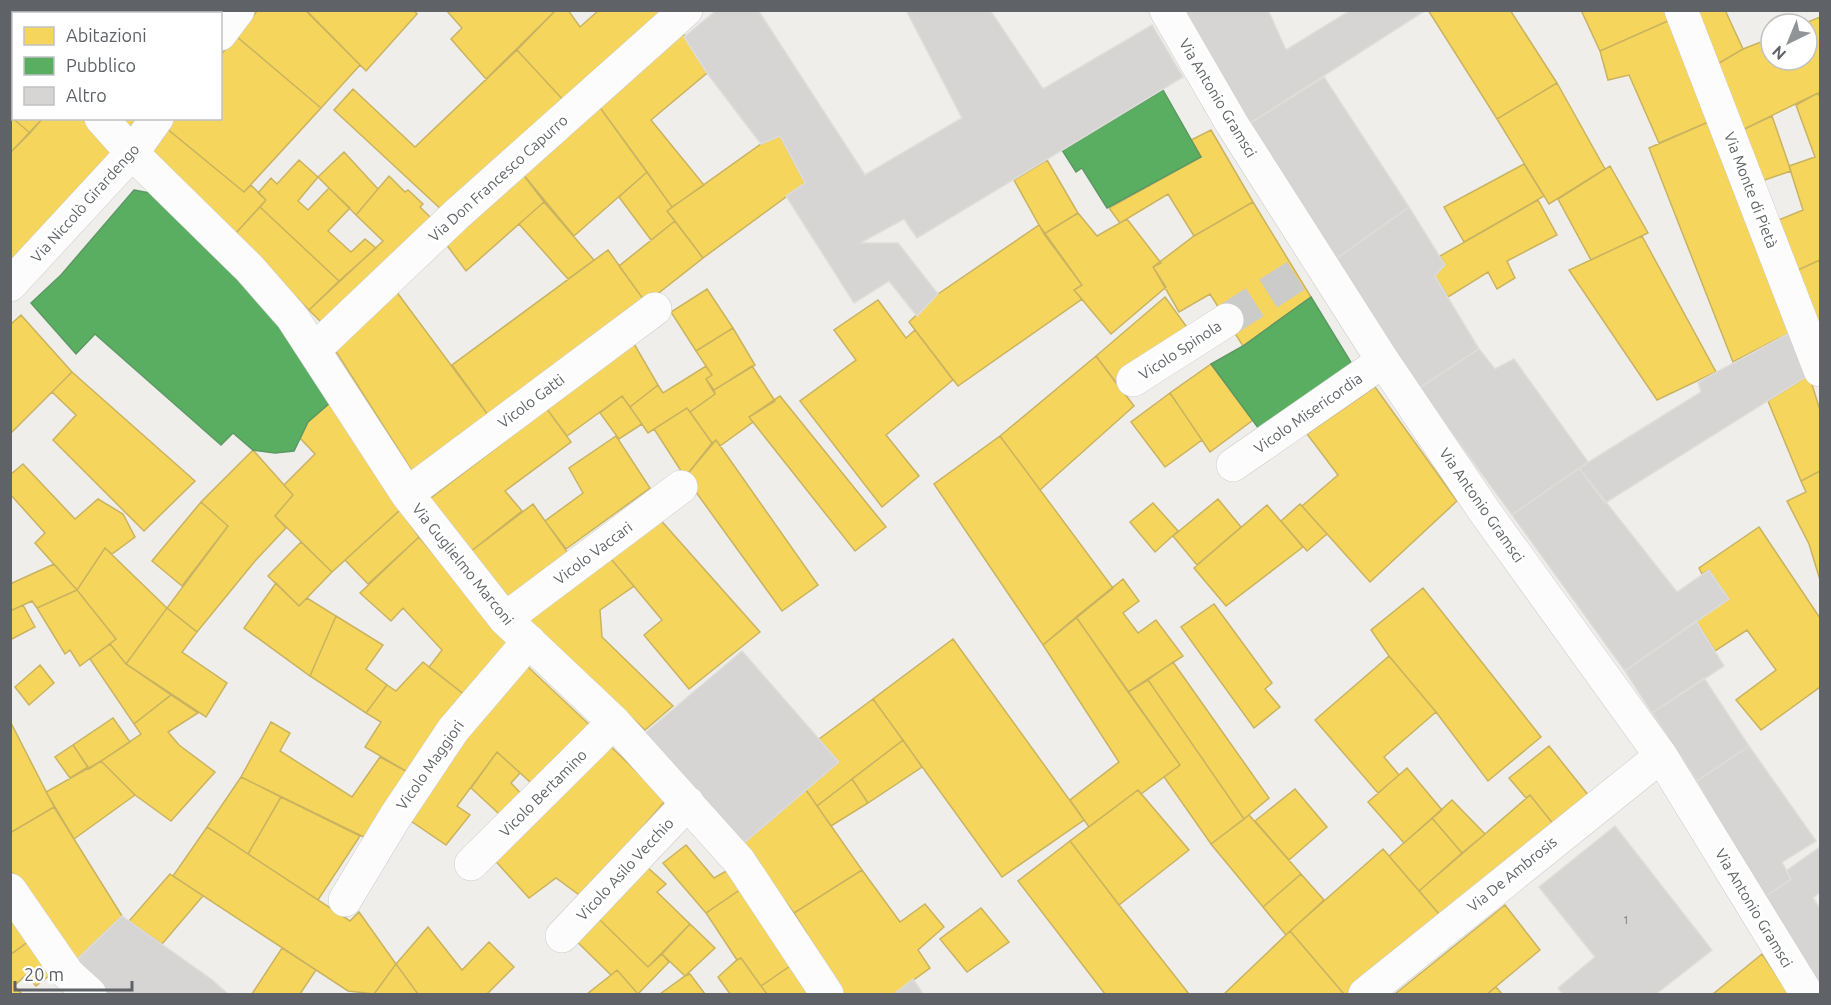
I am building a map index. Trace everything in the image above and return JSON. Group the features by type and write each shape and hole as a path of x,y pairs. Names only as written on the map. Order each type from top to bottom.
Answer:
{"street":[{"path":"222,31 238,10"},
{"name":"Via Don Francesco Capurro","path":"314,350 456,215 686,10"},
{"name":"Via Antonio Gramsci","path":"1166,10 1232,124 1308,268 1383,361 1485,512 1661,756 1807,994"},
{"name":"Via Monte di Pietà","path":"1681,10 1821,370"},
{"name":"Via Guglielmo Marconi","path":"103,120 132,153 250,269 292,317 407,494 505,619 614,722 740,861 827,994"},
{"name":"Via Niccolò Girardengo","path":"10,285 132,153 157,120"},
{"name":"Vicolo Gatti","path":"407,494 655,309"},
{"name":"Vicolo Spinola","path":"1133,380 1227,320"},
{"name":"Vicolo Misericordia","path":"1233,465 1383,361"},
{"name":"Vicolo Vaccari","path":"505,619 681,487"},
{"name":"Vicolo Maggiori","path":"345,900 394,817 453,730 529,641"},
{"name":"Vicolo Bertamino","path":"471,864 614,722"},
{"name":"Via De Ambrosis","path":"1365,994 1661,756"},
{"name":"Vicolo Asilo Vecchio","path":"562,936 688,803"},
{"path":"10,890 68,974 90,994"}],"building: Abitazioni":[{"path":"15,10 132,10 133,12 16,12"},
{"path":"136,10 153,10 154,12 135,12"},
{"path":"170,10 220,10 218,12 172,12"},
{"path":"258,10 305,10 360,65 321,108 236,36"},
{"path":"306,10 414,10 417,14 366,71"},
{"path":"446,10 556,10 486,79 451,39 462,28"},
{"path":"556,10 568,10 580,27 599,10 671,10 565,102 517,50"},
{"path":"1428,10 1510,10 1557,83 1497,119"},
{"path":"1581,10 1667,10 1670,20 1600,51"},
{"path":"1687,10 1725,10 1743,49 1709,69"},
{"path":"1819,17 1820,92 1734,134 1709,69 1743,49 1759,43 1759,72 1819,72"},
{"path":"1670,20 1713,120 1659,143 1629,75 1608,80 1600,51"},
{"path":"10,25 12,26 12,118 10,116"},
{"path":"681,30 707,73 651,120 704,185 672,207 596,102"},
{"path":"236,36 321,108 244,192 165,127 170,120 222,120 222,54"},
{"path":"517,50 565,102 444,212 334,110 353,89 415,147"},
{"path":"1557,83 1605,169 1549,204 1497,119"},
{"path":"1818,93 1820,98 1820,260 1787,275 1769,224 1803,210 1789,166 1815,157 1796,105"},
{"path":"596,102 647,172 574,236 522,173"},
{"path":"10,116 30,133 10,153"},
{"path":"1772,116 1791,171 1753,184 1734,134"},
{"path":"15,120 41,120 30,133"},
{"path":"41,120 92,120 117,149 10,271 10,153"},
{"path":"110,120 135,120 123,136"},
{"path":"1713,120 1793,331 1733,362 1649,148"},
{"path":"165,127 244,192 251,185 266,200 234,235 148,156"},
{"path":"1211,130 1253,202 1194,236 1168,194 1120,223 1109,208 1201,157 1191,140"},
{"path":"780,136 805,183 703,258 667,211 761,144"},
{"path":"344,152 378,189 356,215 318,177"},
{"path":"299,160 318,177 298,201 308,210 329,188 350,208 328,231 351,252 365,239 376,248 339,281 260,207 266,200 258,193 271,178 277,184"},
{"path":"1047,160 1078,213 1044,234 1014,180"},
{"path":"1524,164 1544,196 1464,242 1444,207"},
{"path":"1610,166 1648,233 1591,260 1558,199"},
{"path":"647,172 672,207 667,211 675,221 651,240 619,197"},
{"path":"522,173 544,202 466,271 446,244"},
{"path":"389,176 405,192 408,190 423,204 420,207 435,222 326,327 309,310 383,241 356,215"},
{"path":"1538,200 1557,235 1507,261 1515,278 1497,289 1488,272 1448,297 1435,276 1445,265 1440,256"},
{"path":"544,202 594,260 568,279 519,224"},
{"path":"1253,202 1311,297 1243,346 1210,294 1179,312 1153,267 1194,236"},
{"path":"260,207 339,281 309,310 234,235"},
{"path":"1078,213 1097,236 1127,219 1161,263 1153,267 1166,287 1111,334 1074,290 1082,285 1044,234"},
{"path":"675,221 703,258 646,303 619,266"},
{"path":"1039,225 1082,285 1074,290 1082,299 958,386 909,322 938,294"},
{"path":"1642,236 1716,372 1657,400 1569,270"},
{"path":"608,250 646,303 491,419 452,365"},
{"path":"1820,260 1820,335 1791,273"},
{"path":"707,289 733,328 696,351 671,312"},
{"path":"396,291 491,419 414,474 335,350"},
{"path":"1165,297 1189,330 1116,383 1096,356"},
{"path":"878,300 906,338 915,330 953,380 886,435 919,476 882,507 800,401 856,360 834,330"},
{"path":"21,315 72,372 10,434 10,325"},
{"path":"733,328 755,365 714,390 706,379 712,375 696,351"},
{"path":"633,342 658,385 630,407 622,396 567,436 547,409"},
{"path":"1096,356 1134,406 1040,490 1000,436"},
{"path":"1211,364 1253,420 1210,452 1170,393"},
{"path":"706,366 712,375 706,379 715,394 690,412 687,408 648,433 630,407 658,385 663,393"},
{"path":"752,366 775,401 749,417 753,422 720,446 716,440 712,443 690,412 715,394 714,390"},
{"path":"72,372 195,481 144,531 53,440 76,415 52,392"},
{"path":"1809,375 1820,410 1820,471 1801,481 1768,401"},
{"path":"1375,387 1457,501 1370,582 1302,506 1338,475 1307,434"},
{"path":"1170,393 1202,440 1165,467 1131,422"},
{"path":"622,396 642,424 619,439 600,413"},
{"path":"780,396 886,527 855,551 749,417"},
{"path":"332,401 400,510 332,572 275,516 293,495 284,485 315,454 300,438 308,422"},
{"path":"687,408 712,443 685,477 654,429"},
{"path":"547,409 571,442 505,491 522,511 470,552 427,501"},
{"path":"616,436 650,488 566,549 545,521 583,493 569,468"},
{"path":"1000,436 1113,588 1043,645 934,484"},
{"path":"716,440 818,585 782,611 685,477"},
{"path":"253,450 293,495 275,516 286,528 255,561 197,632 167,608 228,526 201,502"},
{"path":"23,464 75,519 98,499 123,514 135,537 112,554 105,548 77,590 35,543 45,533 10,494 10,475"},
{"path":"1820,471 1820,580 1809,544 1787,501 1806,492 1801,481"},
{"path":"1218,499 1241,527 1197,565 1173,536"},
{"path":"201,502 228,526 182,586 152,561"},
{"path":"1153,503 1178,531 1155,552 1130,522"},
{"path":"533,504 568,553 507,598 470,552"},
{"path":"1300,504 1327,534 1307,551 1281,521"},
{"path":"1267,505 1303,547 1226,606 1194,568"},
{"path":"400,510 419,537 368,584 345,560"},
{"path":"657,516 760,632 689,689 644,635 662,620 606,553"},
{"path":"1759,527 1820,618 1820,687 1761,730 1736,700 1776,670 1747,630 1715,651 1696,621 1729,599 1709,570 1702,574 1699,568"},
{"path":"419,537 510,645 466,696 429,667 442,650 403,608 391,621 360,593"},
{"path":"301,542 332,572 299,606 268,576"},
{"path":"105,548 167,608 126,664 110,644 116,639 77,590"},
{"path":"606,553 634,586 600,610 602,637 673,706 645,730 523,616"},
{"path":"54,564 77,590 37,608 32,601 10,611 10,584"},
{"path":"1123,579 1139,601 1123,613 1138,633 1156,620 1183,656 1128,692 1076,617"},
{"path":"276,583 299,606 307,598 336,616 310,676 244,628"},
{"path":"1423,588 1541,737 1488,781 1371,630"},
{"path":"77,590 116,639 80,666 70,650 65,654 37,608"},
{"path":"1214,604 1272,683 1265,689 1280,707 1254,728 1181,627"},
{"path":"23,605 35,627 10,640 10,611"},
{"path":"167,608 197,632 182,652 227,683 206,717 126,664"},
{"path":"336,616 383,645 366,669 387,685 366,713 310,676"},
{"path":"1076,617 1180,765 1141,794 1138,790 1089,827 1070,800 1119,762 1043,645"},
{"path":"953,639 1084,820 1002,877 873,699"},
{"path":"110,644 126,664 171,695 134,724 90,659"},
{"path":"1389,656 1436,712 1384,757 1399,775 1378,793 1315,720"},
{"path":"423,662 466,696 411,774 365,747 381,722 366,713 387,685 396,691"},
{"path":"1173,662 1269,798 1244,819 1148,680"},
{"path":"40,665 54,683 29,705 15,687"},
{"path":"527,666 595,730 540,791 497,752 457,806 470,815 446,845 408,819 468,729"},
{"path":"1148,680 1244,819 1211,844 1164,777 1180,765 1128,692"},
{"path":"171,695 198,713 168,732 179,745 215,772 171,821 135,795 101,761 141,734 134,724"},
{"path":"873,699 903,740 817,806 806,790 839,762 819,739"},
{"path":"113,718 130,742 89,769 73,745"},
{"path":"10,721 54,807 10,833"},
{"path":"271,722 290,733 280,751 352,797 380,757 411,774 370,840 241,777"},
{"path":"604,740 666,800 582,897 556,878 529,898 490,855"},
{"path":"903,740 922,767 868,803 852,779"},
{"path":"73,745 88,767 70,778 55,757"},
{"path":"1549,746 1593,801 1558,830 1530,795 1526,798 1509,778"},
{"path":"497,752 520,773 511,783 529,802 510,824 471,788"},
{"path":"101,761 135,795 74,839 46,792"},
{"path":"1407,768 1442,810 1404,843 1368,802"},
{"path":"241,777 281,797 248,854 207,827"},
{"path":"852,779 868,803 831,826 817,806"},
{"path":"1295,789 1327,827 1289,860 1255,821"},
{"path":"806,790 862,870 794,913 743,844"},
{"path":"1138,790 1189,850 1119,905 1070,841"},
{"path":"1530,795 1558,830 1446,922 1419,891"},
{"path":"281,797 360,836 318,900 248,854"},
{"path":"1452,800 1485,834 1462,853 1432,818"},
{"path":"54,807 122,916 71,965 10,870 10,833"},
{"path":"1249,815 1301,874 1263,907 1211,844"},
{"path":"1432,818 1462,853 1419,891 1389,856"},
{"path":"207,827 350,921 359,912 396,964 374,994 348,991 173,876"},
{"path":"1070,841 1189,994 1105,994 1018,881"},
{"path":"686,845 714,878 728,870 741,889 706,913 663,863"},
{"path":"1383,849 1446,922 1362,994 1344,994 1290,931"},
{"path":"638,859 666,884 657,892 690,924 648,967 596,916"},
{"path":"862,870 900,922 925,904 944,927 918,950 930,968 894,994 844,994 794,913"},
{"path":"170,874 203,896 162,944 129,921"},
{"path":"1301,874 1324,900 1286,935 1263,907"},
{"path":"741,889 790,966 761,986 741,958 737,960 706,913"},
{"path":"10,905 33,938 10,955"},
{"path":"1505,905 1540,950 1487,994 1395,994"},
{"path":"981,908 1009,942 967,972 940,939"},
{"path":"596,916 648,967 662,954 669,962 638,994 617,970 611,975 568,933"},
{"path":"690,924 715,948 685,976 662,954"},
{"path":"428,927 462,970 489,942 514,967 487,994 418,994 396,964"},
{"path":"1290,931 1344,994 1224,994"},
{"path":"33,938 55,971 36,986 26,975 14,986 22,994 10,994 10,955"},
{"path":"282,948 316,970 300,994 252,994"},
{"path":"1762,954 1789,994 1713,994"},
{"path":"741,958 767,994 730,994 718,977"},
{"path":"396,964 418,994 374,994"},
{"path":"790,966 810,994 767,994 761,986"},
{"path":"617,970 638,994 587,994 611,975"},
{"path":"690,974 705,994 660,994 685,976"},
{"path":"1496,987 1502,994 1487,994"}],"building: Pubblico":[{"path":"1163,90 1201,157 1107,208 1082,168 1076,172 1062,150"},
{"path":"134,190 155,194 272,311 332,401 308,422 294,451 275,453 253,450 233,433 221,445 95,334 76,354 31,303 61,275"},
{"path":"1311,297 1352,364 1259,429 1211,364 1243,346"}],"building: Altro":[{"path":"717,10 758,10 865,175 962,118 906,10 990,10 1043,89 1152,25 1183,77 917,238 904,219 860,243 898,243 938,294 917,316 889,281 854,303 786,196 805,183 780,136 761,144 707,73 684,37"},
{"path":"1185,10 1268,10 1286,50 1351,10 1426,10 1249,124"},
{"path":"1324,77 1409,207 1336,259 1249,124"},
{"path":"1409,207 1445,265 1435,276 1479,349 1419,388 1336,259"},
{"path":"1793,331 1809,375 1605,503 1579,468 1701,392 1698,382"},
{"path":"1479,349 1495,369 1514,359 1588,462 1512,515 1419,388"},
{"path":"1579,468 1677,592 1709,570 1729,599 1625,671 1512,515"},
{"path":"1696,621 1724,666 1652,713 1625,671"},
{"path":"742,651 839,762 743,844 645,733"},
{"path":"1704,678 1749,746 1697,781 1652,713"},
{"path":"1749,746 1816,841 1782,862 1791,879 1762,899 1697,781"},
{"path":"1615,826 1712,950 1656,994 1563,994 1558,988 1595,957 1539,887"},
{"path":"1820,847 1820,892 1813,898 1820,906 1820,994 1762,899 1791,879 1786,871"},
{"path":"122,916 211,979 228,994 98,994 71,965"},
{"path":"913,979 923,994 894,994"}],"tunnel":[{"path":"1227,320 1297,275"}]}
